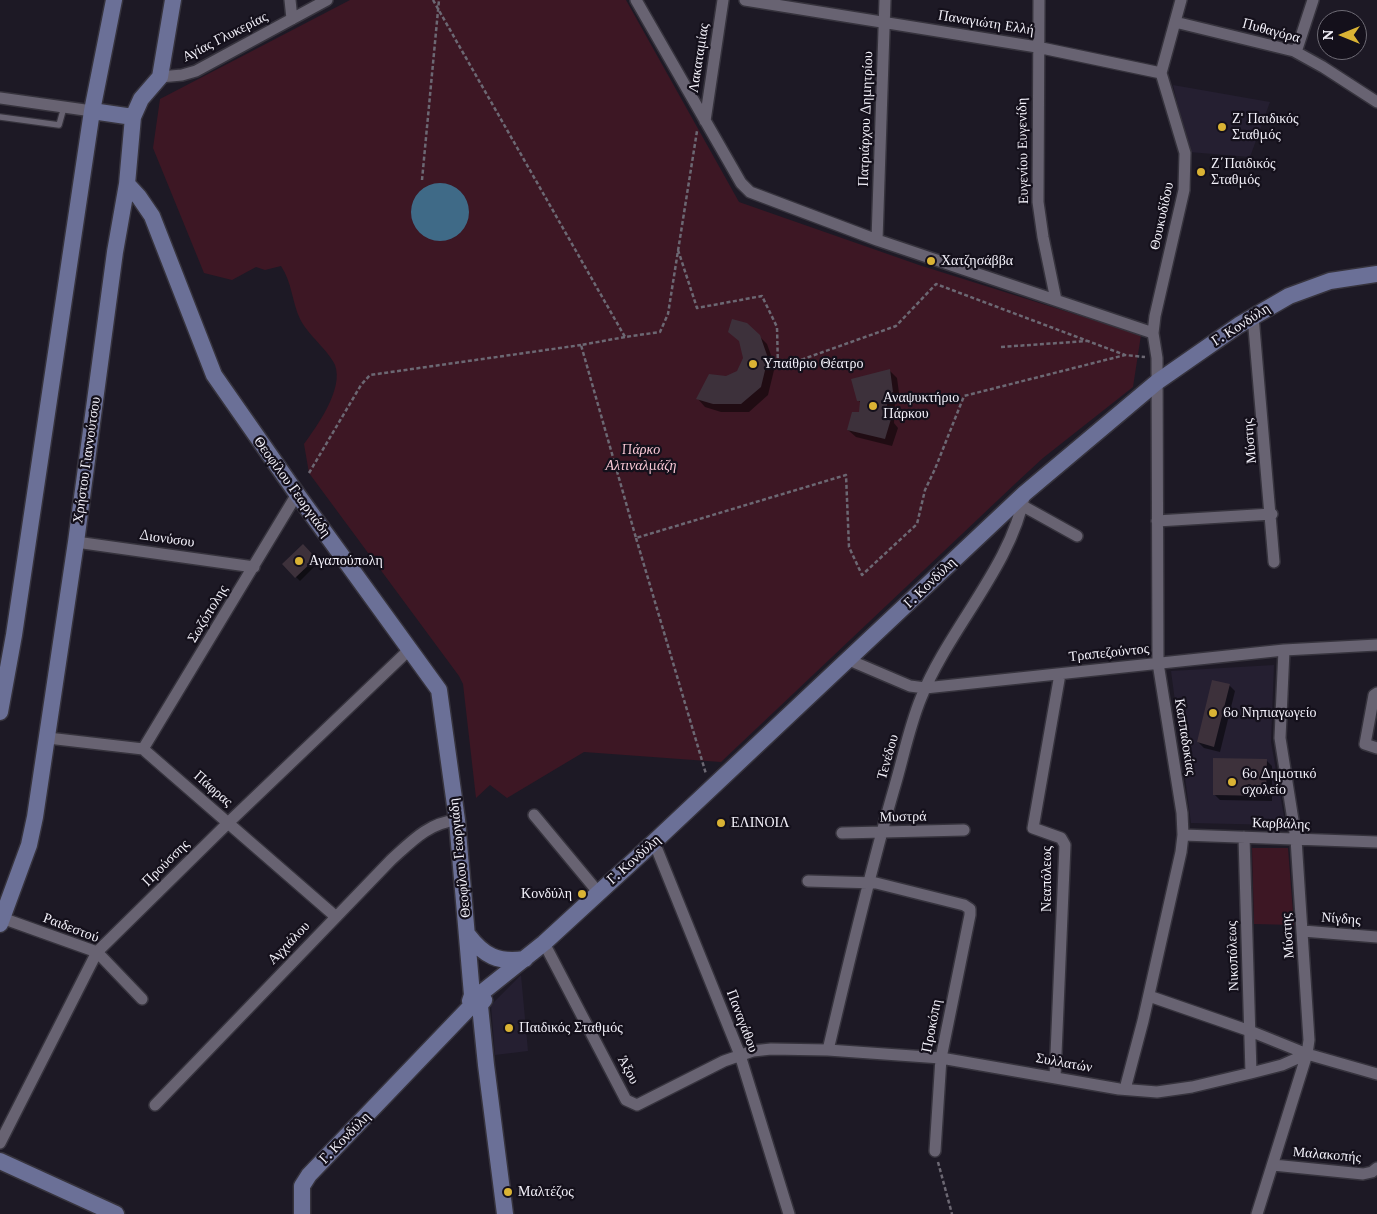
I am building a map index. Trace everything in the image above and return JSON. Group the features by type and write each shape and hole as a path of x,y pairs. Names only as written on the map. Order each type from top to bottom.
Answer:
{"street":[{"path":"0,712 14,635 92,111 114,0"},
{"path":"160,77 173,0"},
{"path":"290,0 292,19"},
{"name":"Αγίας Γλυκερίας","path":"160,77 182,75 196,71 327,0"},
{"path":"636,0 701,124 741,183 750,192 877,240 1153,334"},
{"name":"Λακαταμίας","path":"701,124 723,0"},
{"name":"Παναγιώτη Ελλή","path":"745,0 1037,47 1161,72"},
{"name":"Πατριάρχου Δημητρίου","path":"877,240 885,0"},
{"name":"Ευγενίου Ευγενίδη","path":"1039,0 1037,47 1038,202 1056,300"},
{"path":"1161,72 1181,0"},
{"path":"1296,52 1313,0"},
{"name":"Πυθαγόρα","path":"1175,22 1296,52 1377,102"},
{"name":"Θουκυδίδου","path":"1157,382 1157,358 1153,334 1155,316 1184,190 1186,171 1185,153 1161,72"},
{"name":"Χρήστου Γιαννούτσου","path":"1,921 29,845 48,738 114,262 127,184 133,117 141,99 160,77"},
{"path":"0,98 133,117"},
{"name":"Θεοφίλου Γεωργιάδη","path":"127,184 152,216 214,375 297,494 411,648 441,695 457,820 468,935 505,1214"},
{"name":"Γ. Κονδύλη","path":"302,1214 302,1186 309,1176 477,1000 544,943 1024,499 1157,382 1253,316 1309,288 1330,281 1377,274"},
{"name":"Μύστης","path":"1253,316 1272,514 1274,562"},
{"name":"Καππαδοκίας","path":"1125,1090 1149,996 1183,835 1182,813 1158,663 1157,382"},
{"name":"Σωζόπολης","path":"143,748 297,494"},
{"path":"1024,499 1077,536"},
{"name":"Τενέδου","path":"828,1050 868,882 925,688 1006,547 1024,499"},
{"path":"1157,521 1272,514"},
{"name":"Διονύσου","path":"76,542 254,567"},
{"name":"Τραπεζούντος","path":"849,660 910,686 925,688 1284,650 1377,645"},
{"name":"Προύσσης","path":"0,1143 97,952 228,823 411,648"},
{"name":"Μύστης","path":"1257,1214 1307,1054 1309,1040 1296,839 1280,738 1284,650"},
{"name":"Νεαπόλεως","path":"1055,1077 1065,845 1061,838 1033,828 1060,674"},
{"path":"1377,693 1374,695 1365,744 1377,748"},
{"path":"48,738 143,748"},
{"name":"Πάφρας","path":"143,748 335,916"},
{"path":"534,815 598,892"},
{"name":"Αγχιάλου","path":"155,1105 391,860 423,832 439,822 457,820"},
{"name":"Μυστρά","path":"842,833 964,830"},
{"name":"Καρβάλης","path":"1183,835 1377,842"},
{"name":"Νικοπόλεως","path":"1244,837 1252,1073"},
{"name":"Παναγάθου","path":"654,842 740,1055 789,1214"},
{"path":"808,881 868,882"},
{"name":"Προκόπη","path":"868,882 955,903 970,909 941,1058 935,1151"},
{"name":"Ραιδεστού","path":"1,921 97,952 142,999"},
{"name":"Νίγδης","path":"1303,931 1377,937"},
{"path":"468,935 491,958 506,961 524,959"},
{"name":"Άξου","path":"544,943 629,1103 637,1105 740,1055"},
{"path":"1149,996 1250,1031 1307,1054 1377,1074"},
{"name":"Συλλατών","path":"740,1055 770,1049 828,1050 941,1058 1125,1090 1166,1091 1252,1073 1282,1065 1307,1054"},
{"path":"0,1161 116,1214"},
{"name":"Μαλακοπής","path":"1273,1165 1363,1174 1372,1172 1377,1168"}],"lane":[{"path":"0,117 60,125 64,107"}],"path":[{"path":"433,0 625,337"},
{"path":"422,180 439,0"},
{"path":"309,473 361,385 370,375 660,332 668,314 701,124"},
{"path":"678,249 697,308 762,296 777,327 778,368 896,326 936,284 1125,355 1157,358"},
{"path":"1001,347 1088,341"},
{"path":"581,345 711,789"},
{"path":"636,538 846,475 849,547 862,575 892,550 917,524 925,490 964,396 1125,355"},
{"path":"935,1151 952,1214"}],"shaded area":[{"name":"Ζ' Παιδικός Σταθμός","path":"1173,85 1270,102 1250,157 1189,152"},
{"name":"6ο Δημοτικό σχολείο","path":"1274,665 1271,742 1285,822 1278,825 1191,823 1171,671"},
{"name":"Παιδικός Σταθμός","path":"521,975 528,1051 495,1055 491,1005"}],"green space":[{"name":"Πάρκο Αλτιναλμάζη","path":"350,0 626,0 739,202 919,265 1141,335 1133,387 1043,458 721,762 584,752 507,798 490,785 476,798 463,684 459,676 309,473 304,444 333,396 337,375 335,365 300,319 285,272 281,266 265,270 256,267 232,280 204,273 153,148 160,99"},
{"path":"1252,848 1288,848 1294,925 1254,924"}],"water":[{"path":"440,183 451,185 461,191 467,201 469,212 467,223 461,233 451,239 440,241 429,239 419,233 413,223 411,212 413,201 419,191 429,185"}],"building":[{"name":"Υπαίθριο Θέατρο","path":"732,319 747,323 760,335 768,358 761,387 741,404 713,404 696,399 709,374 726,376 737,371 743,358 739,341 728,332"},
{"name":"Αναψυκτήριο Πάρκου","path":"890,369 893,392 888,395 886,416 891,419 885,439 847,430 852,412 859,412 860,401 857,401 851,379"},
{"name":"Αγαπούπολη","path":"303,544 316,558 295,578 282,564"},
{"name":"6ο Νηπιαγωγείο","path":"1212,680 1230,684 1214,747 1197,742"},
{"path":"1213,758 1267,759 1266,796 1213,795"}],"place":[{"name":"Ζ' Παιδικός Σταθμός","path":"1222,127"},
{"name":"Ζ΄Παιδικός Σταθμός","path":"1201,172"},
{"name":"Χατζησάββα","path":"931,261"},
{"name":"Υπαίθριο Θέατρο","path":"753,364"},
{"name":"Αναψυκτήριο Πάρκου","path":"873,406"},
{"name":"Αγαπούπολη","path":"299,561"},
{"name":"6ο Νηπιαγωγείο","path":"1213,713"},
{"name":"6ο Δημοτικό σχολείο","path":"1232,782"},
{"name":"ΕΛΙΝΟΙΛ","path":"721,823"},
{"name":"Κονδύλη","path":"582,894"},
{"name":"Παιδικός Σταθμός","path":"509,1028"},
{"name":"Μαλτέζος","path":"508,1192"}]}
